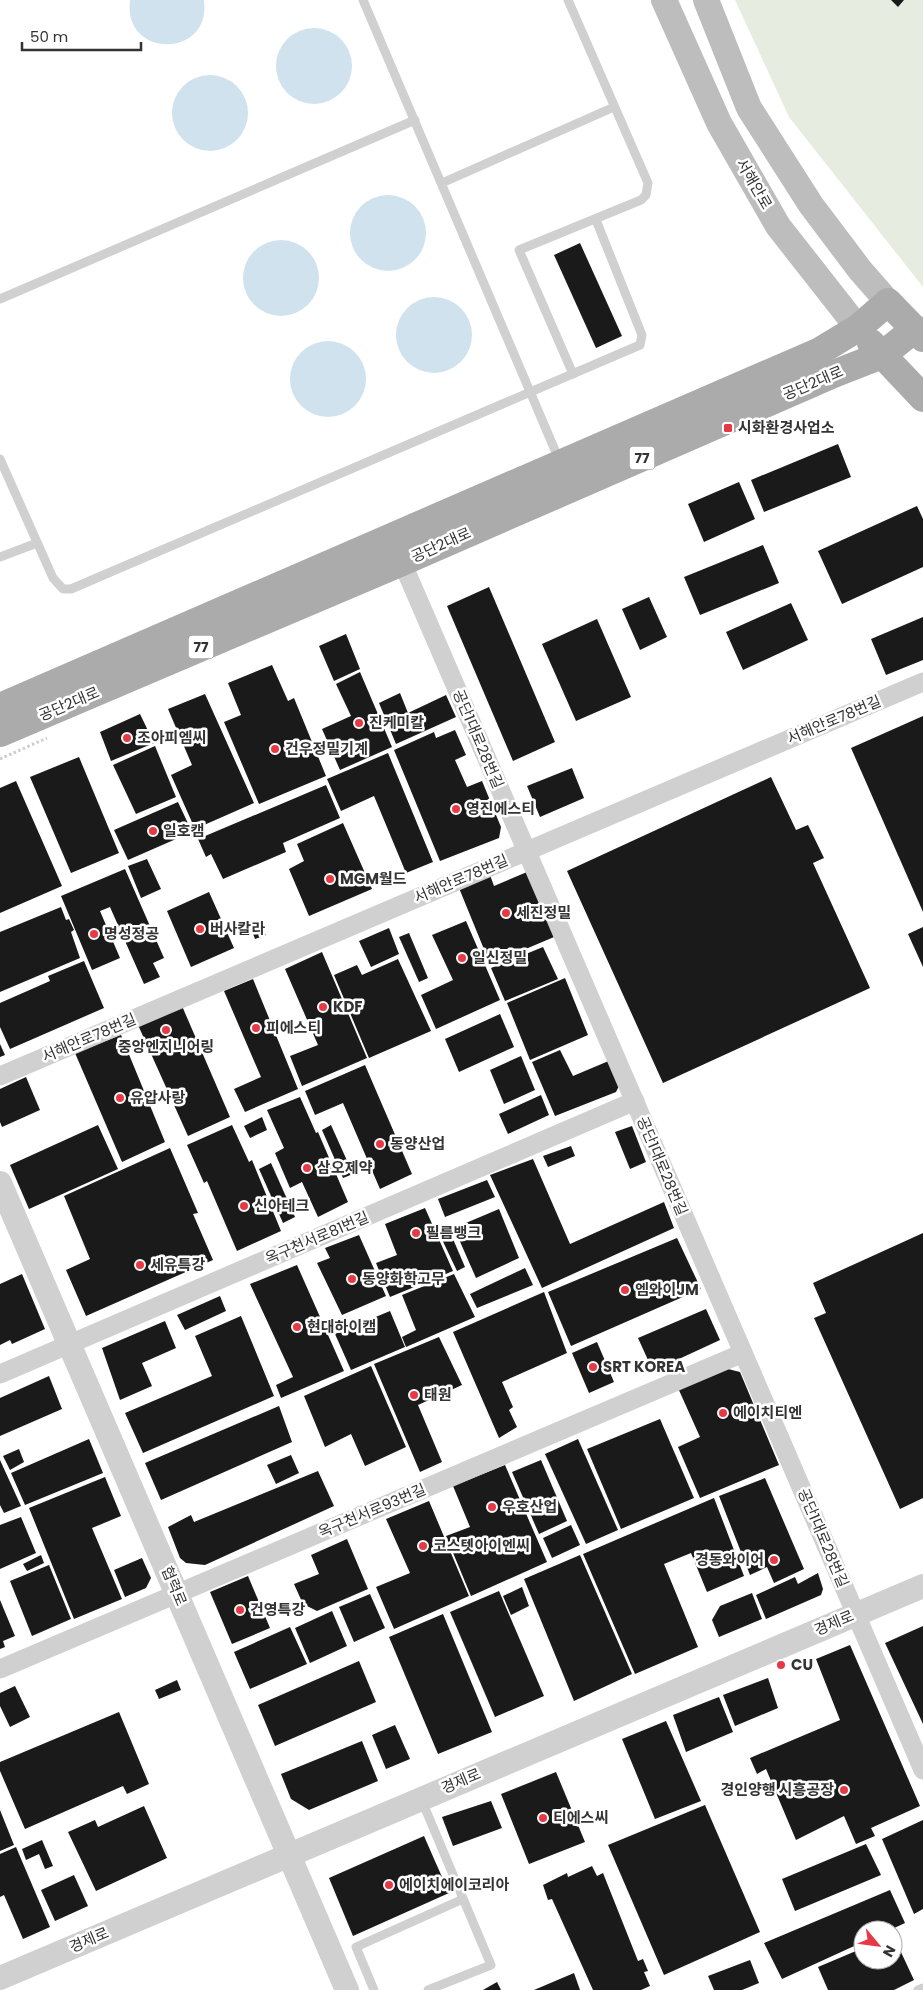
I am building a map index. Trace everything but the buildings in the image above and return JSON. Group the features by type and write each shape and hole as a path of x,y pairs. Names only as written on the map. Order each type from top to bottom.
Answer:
{"main road":[{"path":"656,0 673,24"},
{"path":"664,0 673,24"},
{"path":"706,1 749,108 811,205 860,270 919,333"},
{"name":"서해안로","path":"673,24 719,123 778,226 858,328 923,398"},
{"name":"77","path":"858,328 888,302"},
{"name":"공단2대로","path":"0,707 820,351 858,328"},
{"name":"공단2대로","path":"0,734 836,373 882,356 919,333"},
{"path":"391,538 402,562"}],"street":[{"name":"공단1대로28번길","path":"402,562 923,1770"},
{"name":"서해안로78번길","path":"0,1076 923,682"},
{"name":"옥구천서로81번길","path":"0,1374 635,1102"},
{"name":"협력로","path":"0,1182 347,1990"},
{"name":"옥구천서로93번길","path":"0,1669 743,1353"},
{"name":"경제로","path":"0,1978 923,1586"}],"lane":[{"path":"363,0 560,464"},
{"path":"568,0 648,183 641,200 519,250 573,374"},
{"path":"442,183 614,107"},
{"path":"0,299 415,120"},
{"path":"0,459 57,585 63,589 71,589 640,346 642,335 596,220"},
{"path":"0,557 37,542"},
{"path":"421,1798 491,1965 428,1990"},
{"path":"374,1990 356,1947 463,1899"},
{"path":"918,1990 923,1988"}],"shaded area":[{"path":"735,0 923,0 923,287 789,117"}],"water":[{"path":"130,0 204,0 203,19 195,33 182,41 167,44 152,41 139,33 131,19"},
{"path":"314,28 328,31 341,39 349,52 352,66 349,80 341,93 328,101 314,104 300,101 287,93 279,80 276,66 279,52 287,39 300,31"},
{"path":"210,75 224,78 237,86 245,99 248,113 245,127 237,140 224,148 210,151 196,148 183,140 175,127 172,113 175,99 183,86 196,78"},
{"path":"388,195 402,198 415,206 423,219 426,233 423,247 415,260 402,268 388,271 374,268 361,260 353,247 350,233 353,219 361,206 374,198"},
{"path":"281,240 295,243 308,251 316,264 319,278 316,292 308,305 295,313 281,316 267,313 254,305 246,292 243,278 246,264 254,251 267,243"},
{"path":"434,297 448,300 461,308 469,321 472,335 469,349 461,362 448,370 434,373 420,370 407,362 399,349 396,335 399,321 407,308 420,300"},
{"path":"328,341 342,344 355,352 363,365 366,379 363,393 355,406 342,414 328,417 314,414 301,406 293,393 290,379 293,365 301,352 314,344"}],"place":[{"name":"시화환경사업소","path":"728,428"},
{"name":"진케미칼","path":"359,723"},
{"name":"조아피엠씨","path":"127,738"},
{"name":"건우정밀기계","path":"275,749"},
{"name":"영진에스티","path":"456,809"},
{"name":"일호캠","path":"153,831"},
{"name":"MGM월드","path":"330,879"},
{"name":"세진정밀","path":"506,913"},
{"name":"버사칼라","path":"200,929"},
{"name":"명성정공","path":"94,934"},
{"name":"일신정밀","path":"462,958"},
{"name":"KDF","path":"323,1007"},
{"name":"피에스티","path":"256,1028"},
{"name":"중앙엔지니어링","path":"166,1030"},
{"name":"유압사랑","path":"120,1098"},
{"name":"동양산업","path":"380,1144"},
{"name":"삼오제약","path":"307,1168"},
{"name":"신아테크","path":"244,1206"},
{"name":"필름뱅크","path":"416,1233"},
{"name":"세유특강","path":"140,1265"},
{"name":"동양화학고무","path":"352,1279"},
{"name":"엠와이JM","path":"625,1290"},
{"name":"현대하이캠","path":"297,1327"},
{"name":"SRT KOREA","path":"593,1367"},
{"name":"태원","path":"414,1395"},
{"name":"에이치티엔","path":"723,1413"},
{"name":"우호산업","path":"492,1507"},
{"name":"코스텟아이엔씨","path":"423,1546"},
{"name":"경동와이어","path":"774,1560"},
{"name":"건영특강","path":"240,1610"},
{"name":"CU","path":"781,1665"},
{"name":"경인양행 시흥공장","path":"844,1790"},
{"name":"티에스씨","path":"543,1818"},
{"name":"에이치에이코리아","path":"389,1885"}]}
